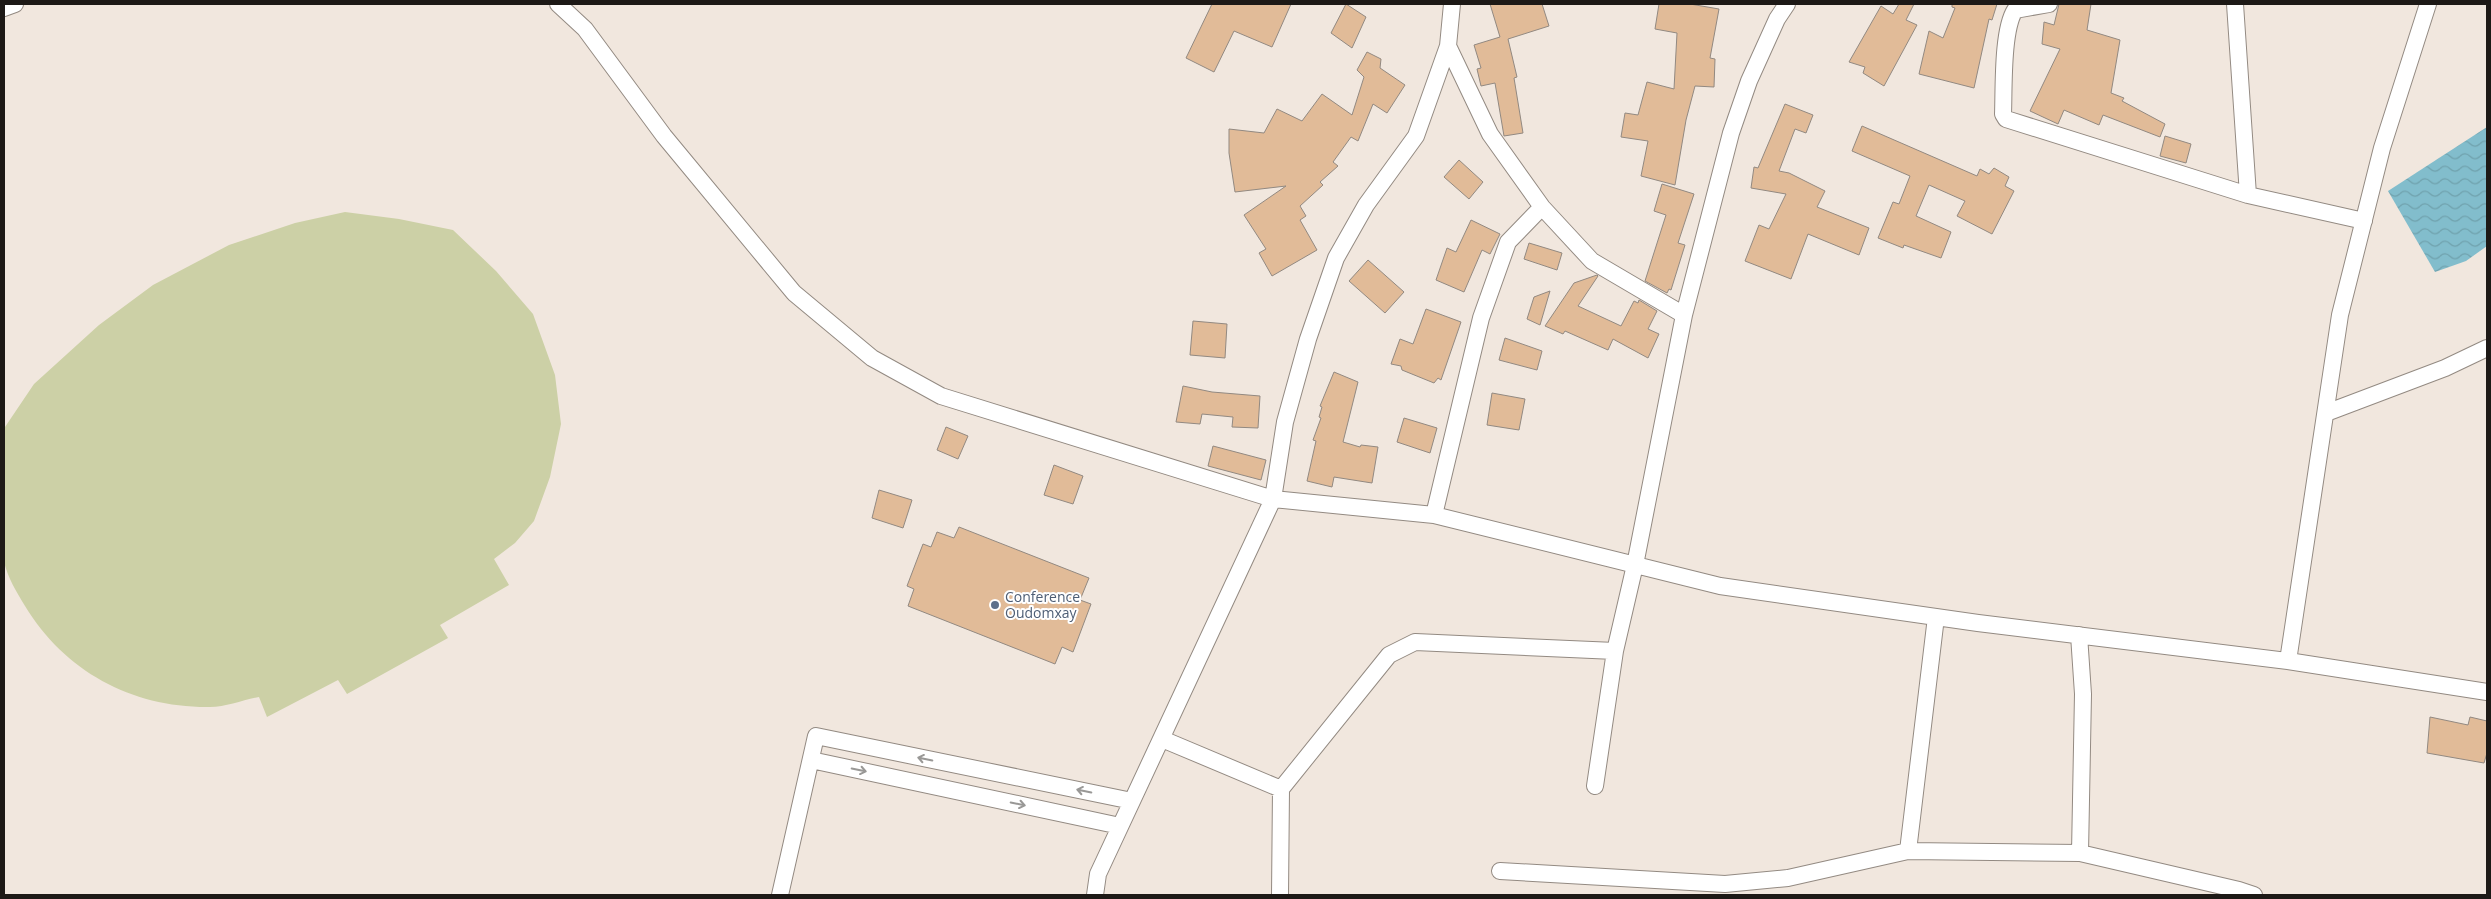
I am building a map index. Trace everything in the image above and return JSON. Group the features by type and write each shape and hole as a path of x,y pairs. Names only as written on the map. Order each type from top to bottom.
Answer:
{"street":[{"path":"558,4 585,29 664,136 794,292 872,358 941,396 1273,500 1434,515 1720,586 1936,617 2288,661 2487,692"},
{"path":"1095,895 1098,874 1273,500 1285,422 1308,339 1336,258 1366,205 1416,136 1448,46 1452,4"},
{"path":"1595,786 1615,651 1635,565 1684,315 1731,133 1749,81 1777,19 1787,4"},
{"path":"2049,4 2015,10 2011,16 2007,32 2003,114 2006,119 2248,196 2364,221"},
{"path":"2235,4 2248,196"},
{"path":"2288,661 2340,315 2382,148 2428,4"},
{"path":"1448,46 1490,134 1542,207 1592,261 1684,315"},
{"path":"1434,515 1481,318 1508,242 1542,207"},
{"path":"2326,413 2444,368 2487,348"},
{"path":"1908,851 1936,617"},
{"path":"2079,635 2083,694 2080,853"},
{"path":"1280,895 1281,789 1389,655 1415,642 1615,651"},
{"path":"780,895 816,736 1132,801"},
{"path":"1162,738 1281,789"},
{"path":"811,760 1120,826"},
{"path":"1500,871 1725,884 1788,878 1908,851 2080,853 2254,895"}],"green space":[{"path":"345,212 399,219 453,230 496,271 533,314 555,375 561,424 550,477 534,521 515,543 494,559 509,585 440,625 448,638 347,694 338,680 267,717 259,697 216,707 182,706 154,701 128,693 104,682 60,650 41,629 15,590 8,574 4,562 5,427 34,384 99,325 153,285 229,245 295,223"}],"water":[{"path":"2487,127 2487,246 2466,261 2435,272 2388,191"}],"building":[{"path":"1212,4 1291,4 1272,47 1234,31 1214,72 1186,58"},
{"path":"1346,4 1366,17 1352,48 1331,33"},
{"path":"1490,4 1542,4 1549,26 1508,39 1517,77 1514,78 1523,133 1504,136 1495,83 1481,86 1477,69 1481,68 1474,45 1500,37"},
{"path":"1659,4 1690,4 1719,9 1710,58 1715,59 1714,87 1695,86 1686,120 1675,185 1641,176 1648,141 1621,137 1625,113 1638,115 1647,82 1674,89 1677,33 1655,29"},
{"path":"1899,4 1914,4 1906,20 1917,25 1884,86 1863,73 1865,67 1849,62 1881,6 1893,14"},
{"path":"1952,4 1997,4 1992,20 1989,19 1974,88 1919,74 1929,31 1943,38 1955,8 1952,7"},
{"path":"2059,4 2091,4 2087,30 2120,40 2111,93 2124,98 2122,101 2165,124 2160,137 2103,115 2099,125 2064,110 2058,124 2030,111 2060,49 2042,44 2044,22 2054,25"},
{"path":"1367,52 1381,59 1380,68 1405,85 1387,113 1373,104 1358,141 1351,137 1333,162 1338,166 1320,182 1323,185 1300,206 1306,216 1300,220 1317,250 1272,276 1259,253 1266,249 1244,215 1286,186 1235,192 1229,153 1229,129 1264,133 1277,109 1302,121 1322,94 1352,115 1364,77 1357,70"},
{"path":"1785,104 1813,115 1806,133 1795,129 1779,171 1789,173 1825,191 1817,207 1869,228 1859,255 1808,234 1791,279 1745,261 1759,225 1769,229 1786,194 1751,188 1754,167 1758,168"},
{"path":"1862,126 1977,176 1980,169 1989,174 1994,168 2009,177 2005,186 2014,191 1992,234 1957,216 1965,201 1929,185 1916,216 1951,232 1941,258 1904,245 1903,248 1878,238 1893,202 1899,204 1910,176 1852,151"},
{"path":"2165,136 2191,144 2186,163 2160,156"},
{"path":"1459,160 1483,182 1469,199 1444,177"},
{"path":"1662,184 1694,194 1678,243 1685,245 1671,290 1669,289 1667,293 1645,281 1666,215 1654,211"},
{"path":"1471,220 1500,234 1490,254 1482,250 1464,292 1436,280 1447,248 1456,252"},
{"path":"1529,243 1562,253 1557,270 1524,259"},
{"path":"1368,260 1404,292 1385,313 1349,281"},
{"path":"1597,275 1578,306 1621,326 1634,301 1638,303 1639,300 1657,311 1648,329 1659,334 1648,358 1613,339 1608,350 1565,331 1563,334 1545,326 1574,283"},
{"path":"1550,291 1540,325 1527,319 1534,297"},
{"path":"1426,309 1461,322 1441,380 1438,378 1434,383 1402,370 1401,366 1391,364 1400,339 1413,344"},
{"path":"1193,321 1227,324 1225,358 1190,355"},
{"path":"1505,338 1542,351 1537,370 1499,360"},
{"path":"1334,372 1358,382 1343,442 1360,447 1361,445 1378,447 1372,483 1334,477 1332,487 1307,481 1316,441 1313,440 1321,418 1319,417 1322,407 1320,406"},
{"path":"1183,386 1212,392 1260,396 1258,428 1232,427 1233,417 1202,414 1200,424 1176,422"},
{"path":"1492,393 1525,399 1519,430 1487,425"},
{"path":"1404,418 1437,428 1430,453 1397,442"},
{"path":"946,427 968,436 958,459 937,450"},
{"path":"1213,446 1266,460 1261,480 1208,466"},
{"path":"1054,465 1083,476 1073,504 1044,495"},
{"path":"879,490 912,500 903,528 872,518"},
{"path":"959,527 1089,578 1080,600 1091,604 1073,652 1062,647 1055,664 908,606 914,589 907,586 923,544 931,547 937,532 954,538"},
{"path":"2430,717 2468,725 2470,717 2487,721 2487,753 2484,763 2427,753"}],"place":[{"name":"Conference Oudomxay","path":"995,605"}]}
